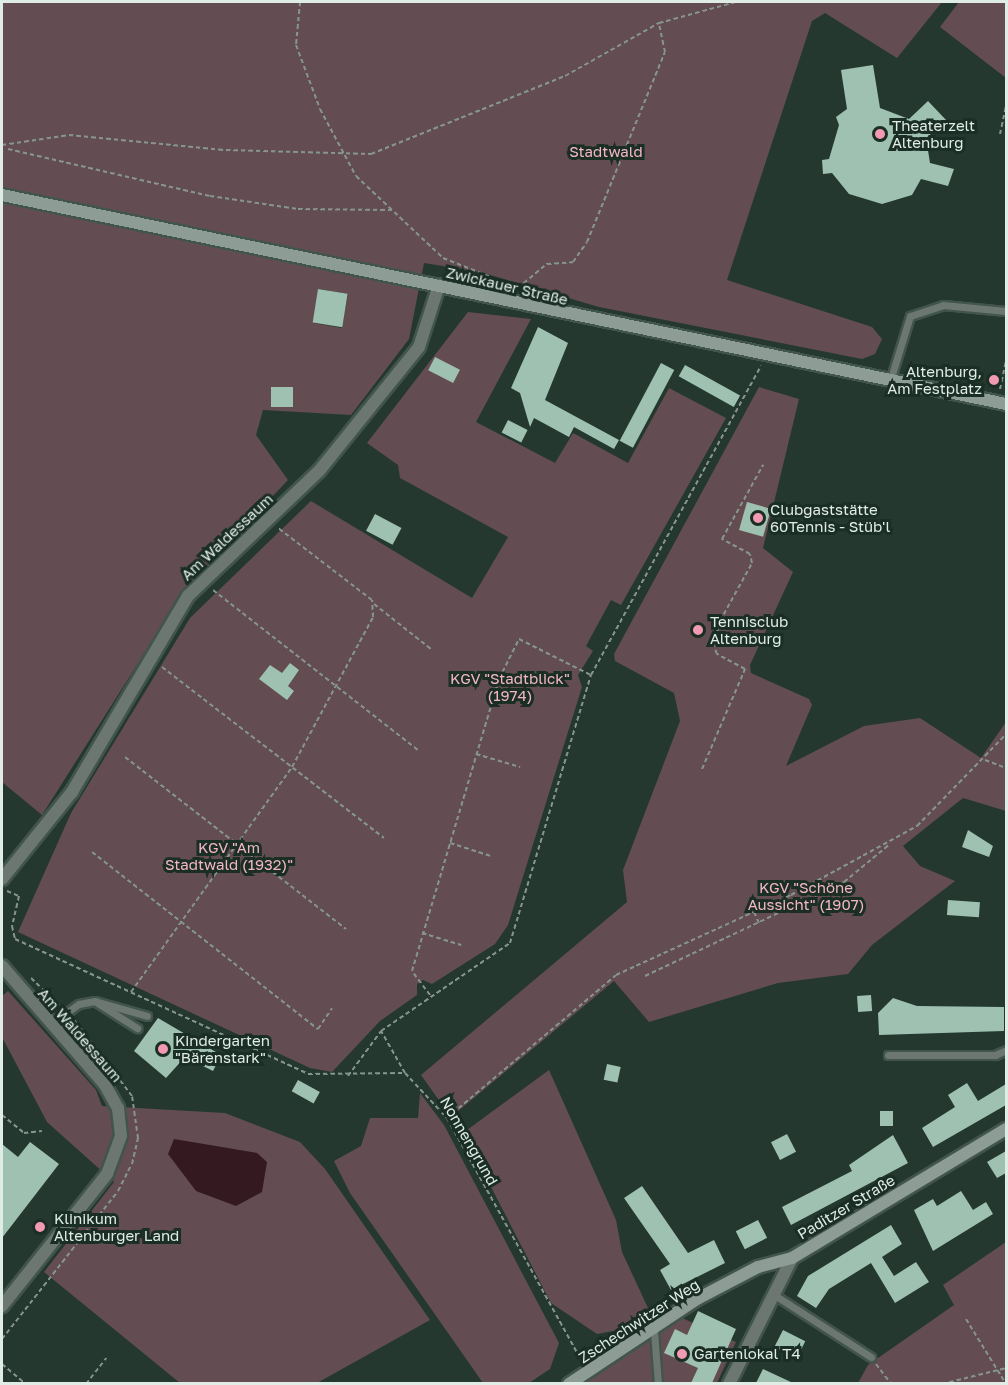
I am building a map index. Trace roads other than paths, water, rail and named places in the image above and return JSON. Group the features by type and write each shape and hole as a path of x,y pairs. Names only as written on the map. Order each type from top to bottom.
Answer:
{"street":[{"name":"Zwickauer Straße","path":"2,195 439,285 766,356 1002,403"},
{"name":"Am Waldessaum","path":"2,879 72,792 152,661 188,596 319,471 419,346 439,285"},
{"name":"Am Waldessaum","path":"2,966 112,1096 121,1136 106,1174 2,1305"},
{"name":"Paditzer Straße","path":"729,1383 776,1296 792,1258 1006,1129"},
{"name":"Zschechwitzer Weg","path":"569,1383 654,1331 697,1299 758,1267 792,1258"}],"lane":[{"path":"890,381 910,316 943,305 1006,312"},
{"path":"94,1001 137,1028"},
{"path":"51,1024 67,1012 94,1001 147,1016"},
{"path":"888,1055 995,1055 1006,1050"},
{"path":"776,1296 871,1357"},
{"path":"654,1331 658,1383"}],"place":[{"name":"Theaterzelt Altenburg","path":"880,134"},
{"name":"Altenburg, Am Festplatz","path":"994,380"},
{"name":"Clubgaststätte 60Tennis - Stüb'l","path":"758,518"},
{"name":"Tennisclub Altenburg","path":"698,630"},
{"name":"Kindergarten \"Bärenstark\"","path":"163,1049"},
{"name":"Klinikum Altenburger Land","path":"40,1227"},
{"name":"Gartenlokal T4","path":"682,1354"}],"park label":[{"name":"Stadtwald","path":"606,152"},
{"name":"KGV \"Stadtblick\" (1974)","path":"510,686"},
{"name":"KGV \"Am Stadtwald (1932)\"","path":"229,856"},
{"name":"KGV \"Schöne Aussicht\" (1907)","path":"806,896"}]}
